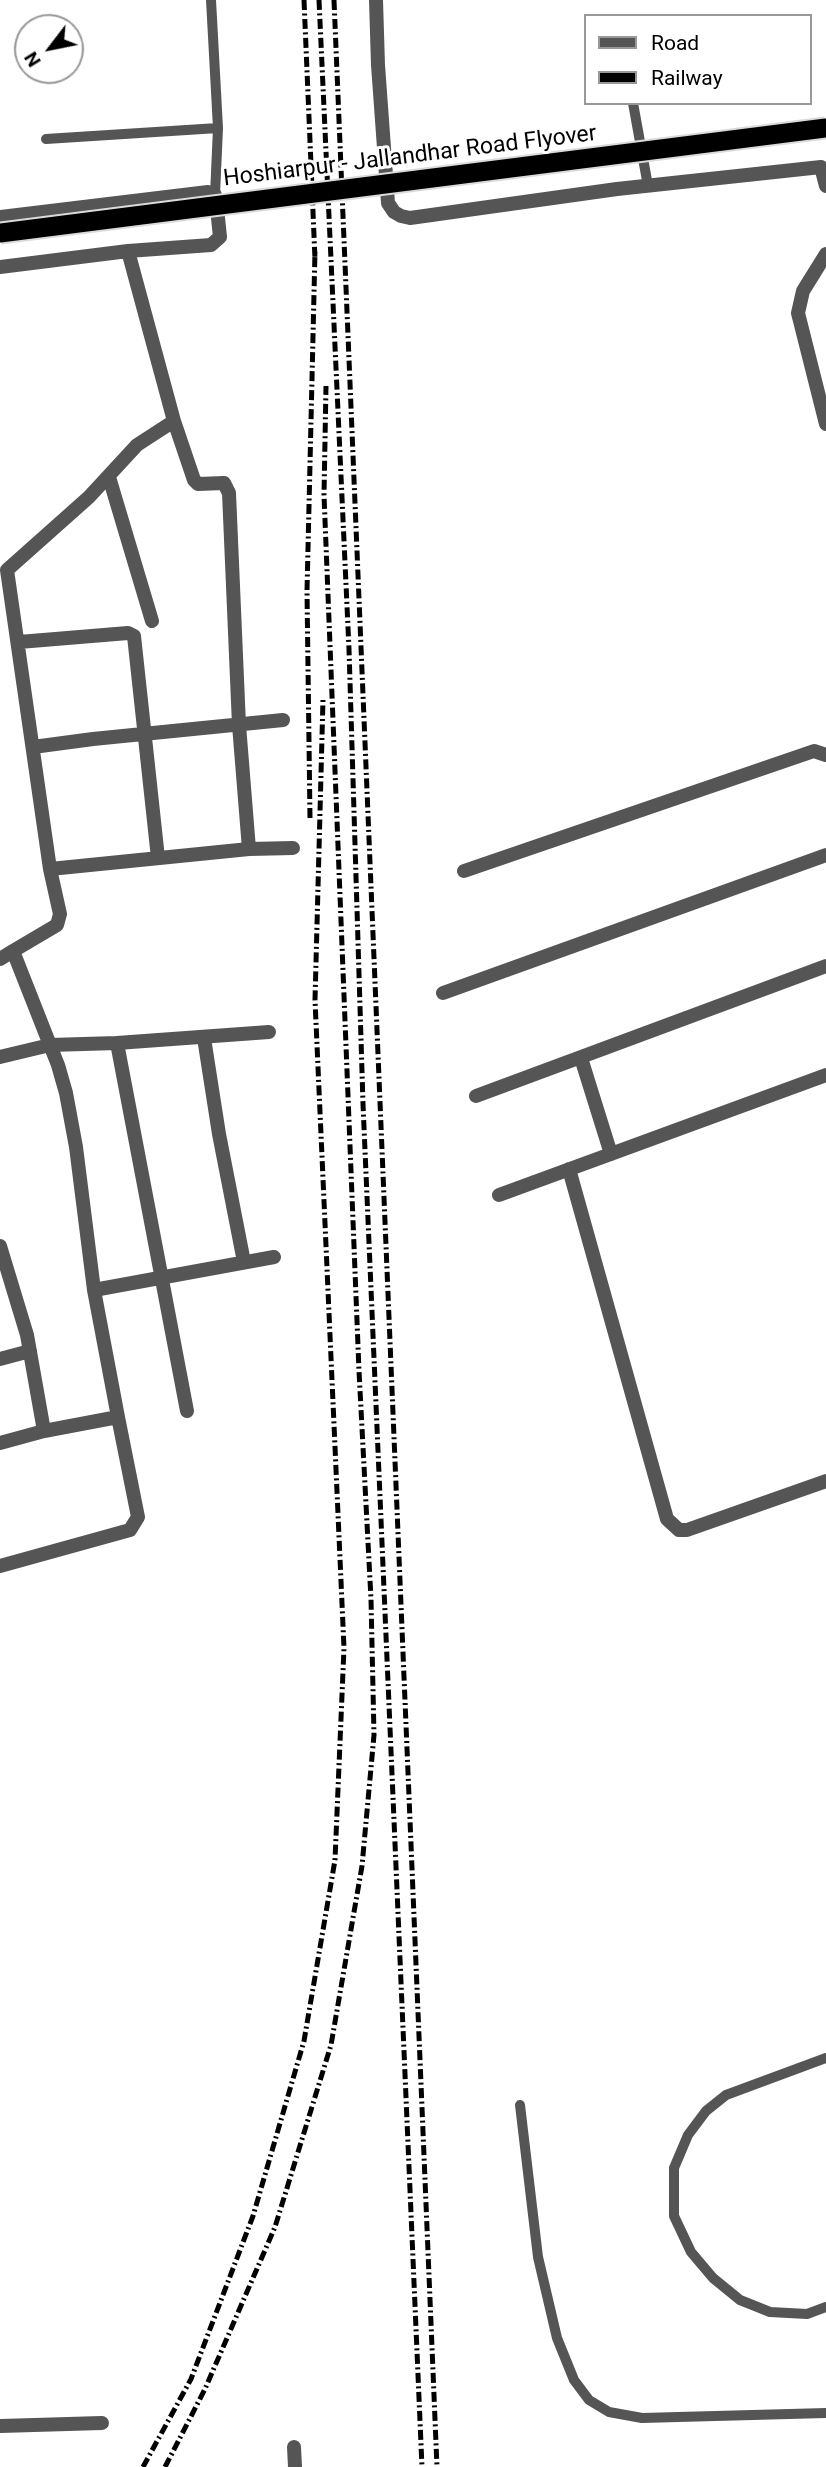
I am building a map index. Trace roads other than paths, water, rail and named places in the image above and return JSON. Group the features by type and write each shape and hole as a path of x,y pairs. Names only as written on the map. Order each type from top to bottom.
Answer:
{"highway":[{"name":"Hoshiarpur - Jallandhar Road Flyover","path":"0,233 826,128"}],"street":[{"path":"376,0 388,203 394,212 410,218 823,166 826,186"},
{"path":"0,217 208,192 215,195 219,237 211,244 0,267"},
{"path":"128,251 174,421 194,481 198,484 224,483 229,493 239,724 249,849"},
{"path":"826,254 803,291 798,313 826,424"},
{"path":"0,1566 130,1530 135,1525 138,1510 94,1290 66,1093 50,1045 6,955 52,929 59,921 19,642 4,567 109,477 137,445 174,421"},
{"path":"109,477 152,621"},
{"path":"19,642 128,633 134,636 158,858"},
{"path":"33,747 283,720"},
{"path":"464,871 814,751 826,755"},
{"path":"50,869 249,849 293,848"},
{"path":"443,993 826,855"},
{"path":"476,1096 826,966"},
{"path":"0,1057 50,1045 204,1038 269,1032"},
{"path":"204,1038 244,1262"},
{"path":"117,1043 187,1411"},
{"path":"581,1058 611,1154"},
{"path":"499,1195 826,1075"},
{"path":"569,1170 667,1520 679,1530 687,1530 826,1481"},
{"path":"0,1246 30,1351 44,1431"},
{"path":"94,1290 274,1257"},
{"path":"0,1359 30,1351"},
{"path":"0,1443 44,1431 118,1417"},
{"path":"0,2426 102,2423"},
{"path":"295,2447 295,2467"}],"lane":[{"path":"211,0 218,128 215,195"},
{"path":"633,105 648,186"},
{"path":"46,139 218,128"},
{"path":"826,2057 726,2095 706,2111 688,2135 674,2168 674,2217 691,2252 713,2278 740,2300 770,2312 807,2314 826,2307"},
{"path":"520,2105 538,2257 557,2338 574,2380 589,2400 609,2413 642,2418 826,2413"}],"railway":[{"path":"304,0 315,259"},
{"path":"319,0 349,649 363,1104 422,2467"},
{"path":"334,0 437,2467"},
{"path":"310,818 307,591 315,251"},
{"path":"165,2467 205,2389 275,2227 331,2045 362,1866 374,1735 371,1599 359,1371 324,495 326,386"},
{"path":"143,2467 191,2379 253,2216 304,2041 335,1860 344,1648 315,1000 323,699"}]}
